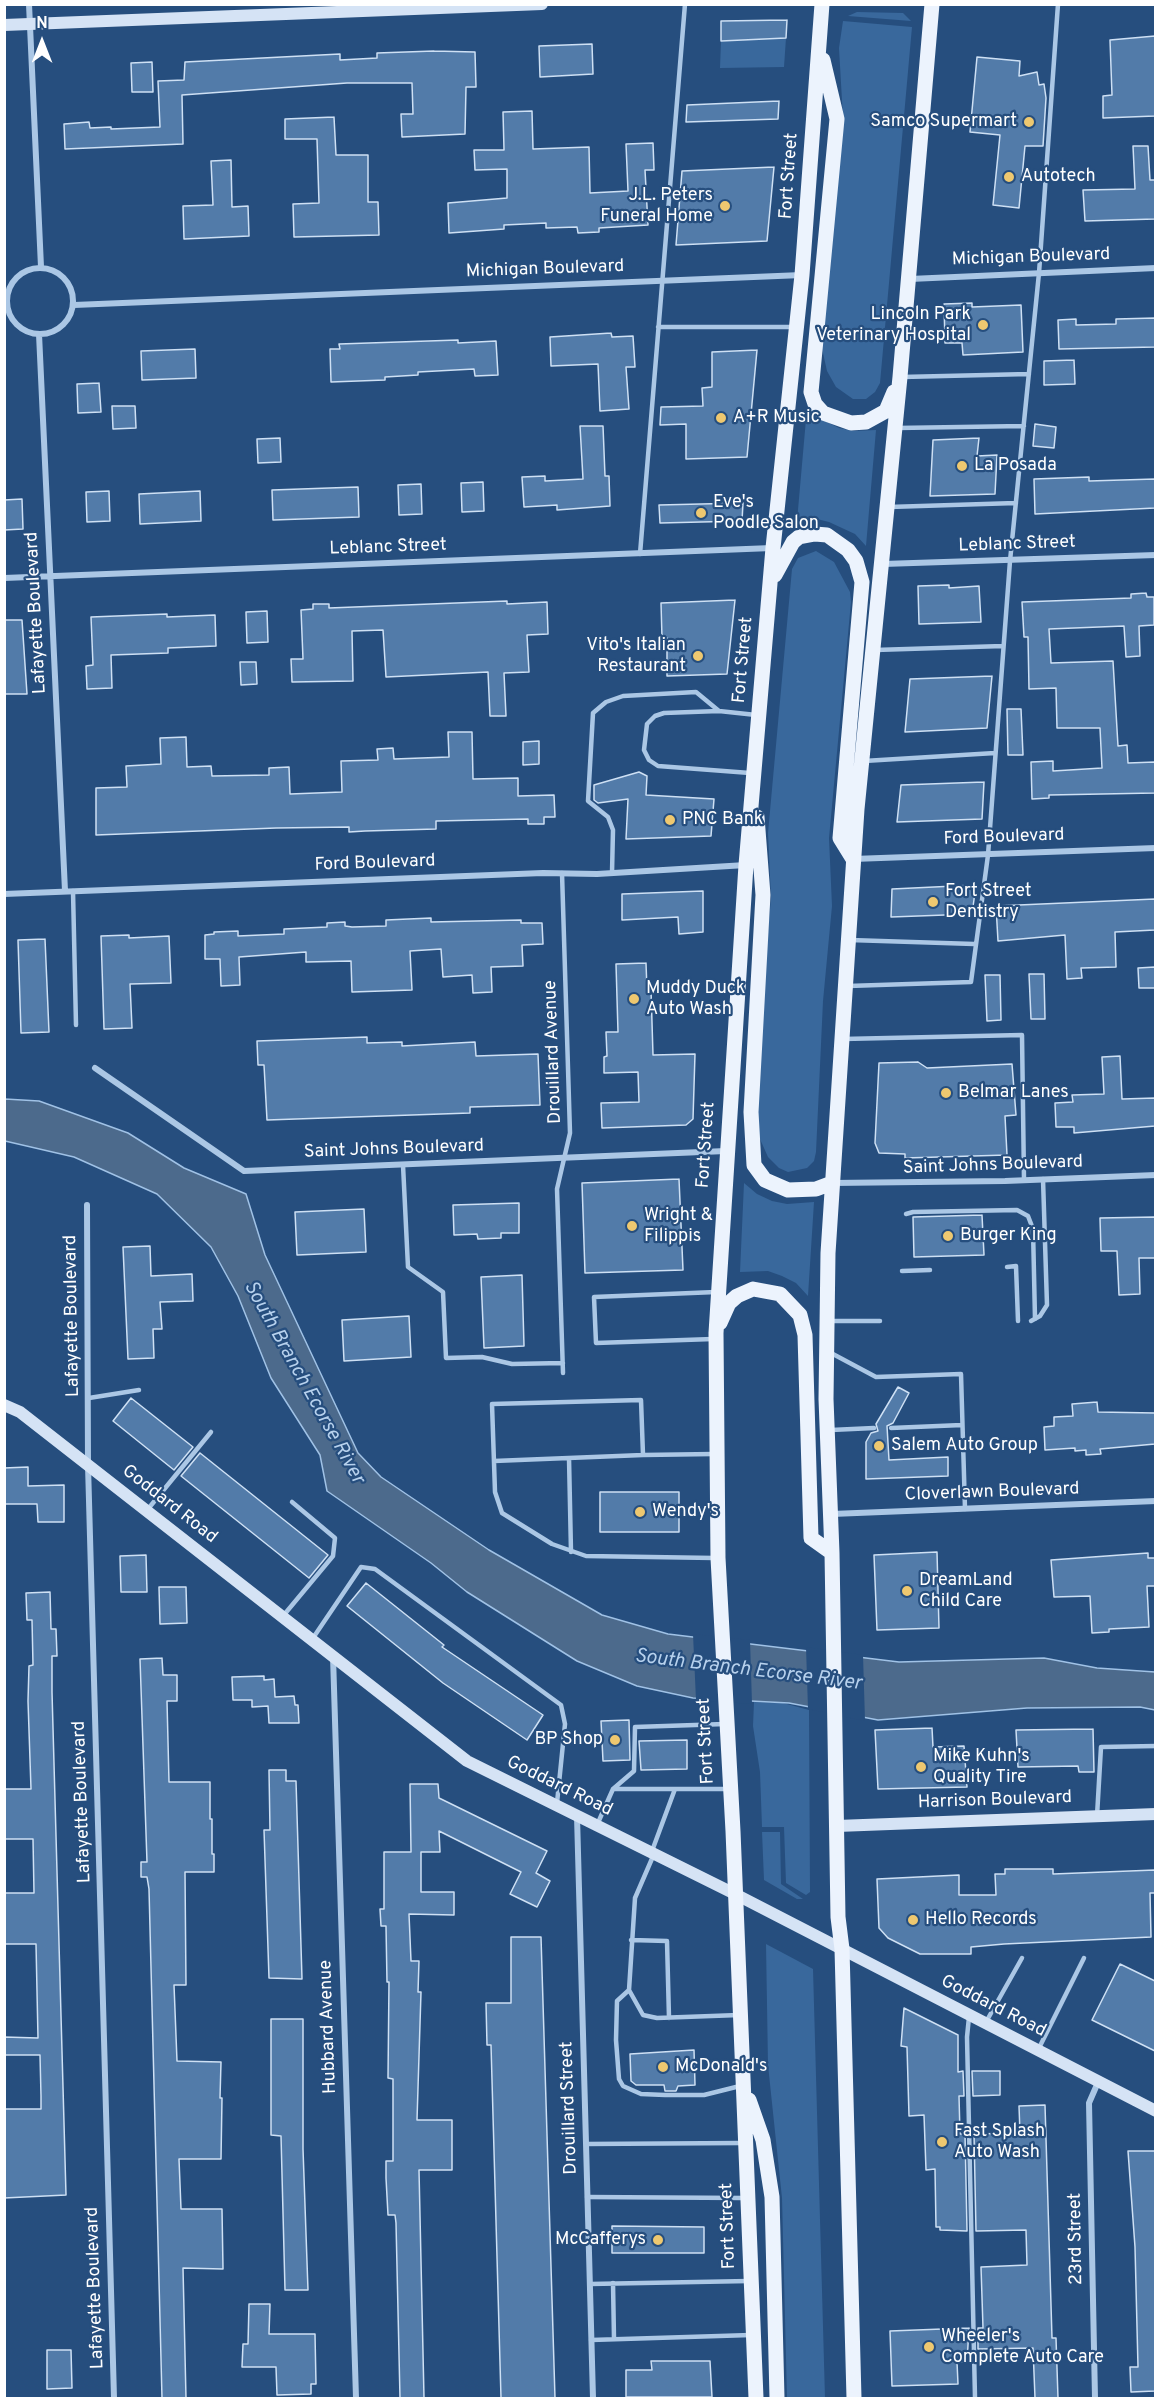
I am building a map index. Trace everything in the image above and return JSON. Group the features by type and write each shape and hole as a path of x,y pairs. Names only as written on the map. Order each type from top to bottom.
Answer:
{"main road":[{"name":"Fort Street","path":"756,2398 718,1558 716,1336 746,865 773,548 802,274 822,4"},
{"path":"854,2398 842,1949 838,1917 826,1321 832,1183 853,859 932,4"},
{"path":"819,42 837,119 812,392 815,404 823,413 851,423 867,422 886,411 899,380"},
{"path":"770,587 784,554 799,537 815,534 827,535 848,550 856,561 862,582 840,838 853,859"},
{"path":"753,781 764,895 751,1112 754,1165 765,1180 788,1190 816,1189 832,1183"},
{"path":"716,1336 729,1303 737,1296 753,1289 780,1294 800,1315 805,1335 811,1538 832,1553"},
{"path":"743,2083 763,2140 772,2197 777,2398"}],"street":[{"path":"29,4 41,267"},
{"path":"4,25 542,4"},
{"path":"41,267 58,272 68,281 73,292 74,305 70,317 62,327 50,333 39,334 24,330 14,322 5,303 12,283 21,273 41,267"},
{"name":"Michigan Boulevard","path":"908,279 1155,268"},
{"name":"Michigan Boulevard","path":"74,305 802,274"},
{"name":"Lafayette Boulevard","path":"39,334 65,891"},
{"name":"Leblanc Street","path":"4,578 773,548"},
{"name":"Leblanc Street","path":"880,564 1155,555"},
{"name":"Ford Boulevard","path":"853,859 1155,848"},
{"name":"Ford Boulevard","path":"4,894 612,873 746,865"},
{"name":"Saint Johns Boulevard","path":"95,1068 244,1171 726,1151"},
{"name":"Saint Johns Boulevard","path":"832,1183 1155,1175"},
{"name":"Lafayette Boulevard","path":"87,1205 88,1466 114,2398"},
{"name":"Goddard Road","path":"4,1405 20,1412 467,1761 735,1894 969,2017 1099,2080 1155,2111"},
{"name":"Cloverlawn Boulevard","path":"830,1514 1155,1502"},
{"name":"Hubbard Avenue","path":"333,1655 356,2398"},
{"name":"Harrison Boulevard","path":"837,1826 1155,1814"},
{"name":"Drouillard Street","path":"577,1816 593,2398"},
{"name":"23rd Street","path":"1095,2398 1089,2103 1099,2080"}],"lane":[{"path":"640,554 685,4"},
{"path":"845,986 971,982 974,944 988,855 1010,561 1039,273 1058,4"},
{"path":"658,327 797,327"},
{"path":"899,380 1029,374"},
{"path":"894,429 1024,426"},
{"path":"886,507 1016,502"},
{"path":"872,650 1003,646"},
{"path":"612,873 613,831 608,817 588,801 593,713 606,702 623,696 696,692 719,711"},
{"path":"753,781 658,766 649,760 644,750 647,724 664,713 719,711 759,715"},
{"path":"861,761 995,753"},
{"name":"Drouillard Avenue","path":"562,873 570,1132 556,1189 563,1373"},
{"path":"73,891 76,1025"},
{"path":"848,940 974,944"},
{"path":"842,1039 1022,1035 1024,1180"},
{"path":"403,1165 408,1267 443,1292 446,1358 483,1357 512,1364 563,1363"},
{"path":"906,1214 1017,1210 1028,1216 1033,1228 1033,1320 1047,1305 1043,1179"},
{"path":"1006,1267 1016,1266 1018,1321"},
{"path":"902,1272 930,1270"},
{"path":"716,1336 596,1343 594,1297 718,1292"},
{"path":"826,1321 880,1321"},
{"path":"826,1350 876,1377 961,1374 965,1509"},
{"path":"89,1398 139,1390"},
{"path":"643,1455 642,1400 492,1404 495,1492 502,1513 552,1544 571,1552 611,1558 718,1558"},
{"path":"891,1428 962,1425"},
{"path":"827,1430 874,1428"},
{"path":"147,1511 211,1432"},
{"path":"494,1461 717,1454"},
{"path":"569,1458 571,1552"},
{"path":"283,1616 333,1556 335,1538 292,1502"},
{"path":"312,1639 361,1567 375,1569 561,1705 565,1724 557,1806"},
{"path":"597,1826 613,1790 634,1771 635,1726 725,1724"},
{"path":"1097,1816 1101,1747 1155,1746"},
{"path":"675,1789 635,1898 629,1990 643,2015 669,2018 740,2015"},
{"path":"613,1790 729,1789"},
{"path":"631,1940 667,1941 669,2018"},
{"path":"985,2024 1022,1958"},
{"path":"1038,2050 1084,1958"},
{"path":"629,1990 617,2001 616,2040 619,2079 623,2086 641,2094 694,2095 737,2088 743,2083"},
{"path":"969,2017 967,2037 975,2398"},
{"path":"586,2144 746,2143"},
{"path":"587,2197 748,2198"},
{"path":"590,2284 751,2281"},
{"path":"613,2283 614,2339"},
{"path":"591,2340 753,2335"}],"shaded area":[{"path":"857,12 903,13 911,21 848,16"},
{"path":"843,21 912,27 880,383 875,392 866,399 853,399 836,387 827,371 821,344 843,118 839,48"},
{"path":"786,38 784,67 720,68 721,41"},
{"path":"807,408 817,417 839,428 854,431 876,430 866,546 855,534 829,522 817,519 797,521"},
{"path":"816,551 834,562 850,592 851,602 829,838 832,906 823,1001 816,1152 814,1161 807,1168 788,1172 779,1168 768,1157 756,1130 761,1011 771,898 768,833 792,569 798,558"},
{"path":"744,1183 757,1194 772,1201 787,1204 814,1202 808,1296 796,1283 768,1271 740,1272"},
{"path":"754,1702 783,1703 809,1710 810,1892 806,1895 786,1883 784,1827 762,1827 760,1772 753,1726"},
{"path":"762,1832 780,1832 781,1884 803,1899 797,1899 764,1880"},
{"path":"766,1944 813,1969 825,2398 787,2398 782,2198 768,2065"}],"water":[{"name":"South Branch Ecorse River","path":"5,1099 39,1101 128,1133 184,1168 246,1194 265,1255 358,1453 381,1477 489,1550 602,1615 668,1634 899,1662 1044,1658 1097,1668 1155,1672 1155,1710 1140,1707 1027,1708 878,1720 789,1703 693,1698 637,1686 577,1661 467,1592 431,1563 327,1491 320,1455 271,1378 238,1296 211,1247 157,1194 74,1157 5,1141"}],"pier":[{"path":"693,1634 750,1640 752,1704 696,1700"},
{"path":"806,1647 863,1655 865,1721 808,1709"}],"building":[{"path":"787,20 786,38 721,41 721,21"},
{"path":"1155,36 1155,116 1103,118 1103,96 1112,95 1110,40"},
{"path":"592,44 593,74 540,77 539,46"},
{"path":"475,52 476,87 466,87 465,134 402,137 401,114 413,114 412,83 347,83 182,95 183,144 65,149 64,124 89,122 90,128 111,127 111,129 160,127 158,81 184,80 185,62 340,54 340,60 377,58 377,53"},
{"path":"977,57 1020,61 1019,76 1037,72 1039,85 1044,84 1046,98 1043,146 1025,146 1019,208 993,205 1000,135 970,132"},
{"path":"152,62 153,92 132,92 131,63"},
{"path":"779,101 778,119 686,122 687,105"},
{"path":"532,111 533,149 589,147 590,193 628,191 626,144 653,143 654,170 645,170 648,225 599,228 599,232 578,233 577,227 546,228 546,223 504,225 504,229 449,233 448,203 507,198 507,169 475,170 474,150 504,150 503,112"},
{"path":"334,117 336,155 368,155 368,202 378,202 379,235 294,237 293,204 319,203 317,139 285,139 285,119"},
{"path":"1133,146 1148,146 1150,180 1155,180 1155,219 1085,221 1083,190 1135,189"},
{"path":"231,160 232,207 248,206 249,236 184,239 183,206 213,205 211,161"},
{"name":"J.L. Peters Funeral Home","path":"774,167 767,241 676,245 682,171"},
{"name":"Lincoln Park Veterinary Hospital","path":"972,303 972,307 1021,305 1023,352 963,355 962,343 945,343 944,304"},
{"path":"1155,318 1155,347 1059,349 1058,320 1076,319 1076,325 1116,324 1116,319"},
{"path":"611,333 612,337 633,336 635,367 626,367 629,409 600,411 598,364 551,366 550,337"},
{"path":"458,340 458,343 496,341 498,375 475,376 474,369 418,372 418,375 385,377 385,380 331,382 330,349 340,349 339,344"},
{"path":"195,349 196,378 142,380 141,351"},
{"path":"757,350 747,457 686,459 686,424 660,425 661,407 703,406 702,388 712,387 712,352"},
{"path":"1074,360 1075,384 1044,385 1044,361"},
{"path":"99,383 101,412 78,413 77,384"},
{"path":"112,406 135,406 136,428 113,429"},
{"path":"1035,424 1056,427 1054,448 1033,446"},
{"path":"580,426 603,426 605,476 609,476 610,506 557,510 557,505 524,507 522,477 545,476 545,481 583,479"},
{"path":"280,438 281,462 258,463 257,439"},
{"path":"979,438 977,456 997,455 995,494 930,496 933,440"},
{"path":"1089,477 1089,481 1155,479 1155,508 1035,514 1034,479"},
{"path":"483,482 484,511 462,512 461,483"},
{"path":"421,484 422,514 399,515 398,485"},
{"path":"358,487 359,517 273,520 272,490"},
{"path":"109,491 110,521 87,522 86,492"},
{"path":"200,491 201,521 140,524 139,494"},
{"path":"22,499 23,529 4,530 4,500"},
{"name":"Eve's Poodle Salon","path":"743,503 742,521 660,523 659,505"},
{"path":"949,585 949,588 979,586 981,622 919,624 918,586"},
{"path":"1146,593 1147,597 1154,597 1154,625 1139,626 1140,656 1126,657 1124,626 1049,629 1051,663 1113,661 1118,746 1127,745 1128,763 1155,762 1155,793 1049,795 1049,798 1032,799 1031,762 1053,761 1053,771 1102,768 1100,728 1057,728 1056,688 1029,689 1028,637 1024,637 1022,602 1131,598 1131,594"},
{"name":"Vito's Italian Restaurant","path":"735,600 727,674 667,676 667,638 662,638 661,603"},
{"path":"507,601 507,604 547,602 548,634 527,635 529,672 504,673 506,716 490,716 488,672 386,677 383,630 352,631 353,681 292,682 291,659 303,659 301,610 313,609 313,604 329,604 329,608"},
{"path":"267,611 268,642 247,643 246,612"},
{"path":"167,614 167,617 215,615 216,646 168,648 168,653 111,655 112,688 87,689 86,666 93,665 91,617"},
{"path":"4,620 22,620 27,694 5,694"},
{"path":"240,662 256,662 257,684 241,685"},
{"path":"992,676 987,728 905,732 910,679"},
{"path":"1007,709 1021,709 1023,755 1008,755"},
{"path":"448,732 472,732 473,779 518,778 518,796 554,795 555,817 544,817 544,824 528,824 528,819 436,821 436,829 349,832 349,827 276,828 96,835 96,788 127,787 126,766 161,764 160,738 186,737 187,767 211,766 212,776 269,775 269,768 289,767 290,794 342,792 341,761 378,760 377,749 393,748 394,759 449,757"},
{"path":"539,741 539,764 523,765 523,742"},
{"name":"PNC Bank","path":"639,772 647,776 646,795 714,799 711,836 626,839 628,799 598,803 594,800 594,785"},
{"path":"984,782 982,819 897,822 901,785"},
{"name":"Fort Street Dentistry","path":"976,885 972,914 891,917 892,889"},
{"path":"703,891 703,932 679,934 678,917 622,920 622,894"},
{"path":"1155,899 1155,930 1115,932 1116,967 1081,968 1082,978 1067,979 1065,935 998,941 996,906"},
{"path":"431,918 431,922 521,920 521,923 542,923 543,944 522,945 523,966 491,967 492,992 473,993 472,975 443,977 441,949 410,951 412,990 352,992 351,961 306,962 306,952 239,957 240,985 221,986 220,959 205,959 205,935 214,934 214,932 238,931 238,936 284,934 284,929 327,927 327,923 345,922 345,926 352,927 386,926 386,920"},
{"path":"129,935 129,938 169,936 171,983 130,984 132,1028 104,1029 101,936"},
{"path":"45,939 49,1032 21,1033 18,940"},
{"path":"646,963 647,990 651,990 653,1055 695,1054 693,1119 686,1125 602,1128 601,1103 639,1102 638,1072 604,1073 604,1057 607,1056 606,1032 618,1032 616,964"},
{"path":"1155,967 1155,988 1139,988 1138,968"},
{"path":"1029,974 1044,974 1045,1019 1031,1019"},
{"path":"985,975 1000,975 1001,1020 987,1021"},
{"path":"367,1037 367,1043 402,1042 402,1046 475,1042 476,1056 538,1054 540,1105 470,1107 470,1113 267,1120 264,1065 258,1065 257,1041"},
{"path":"1120,1056 1122,1099 1155,1098 1155,1126 1074,1133 1074,1127 1056,1127 1055,1103 1073,1102 1072,1095 1104,1094 1102,1057"},
{"name":"Belmar Lanes","path":"918,1062 927,1068 1012,1064 1016,1115 1005,1116 1007,1155 905,1158 905,1154 879,1153 875,1143 879,1063"},
{"name":"Wright & Filippis","path":"679,1179 683,1270 585,1273 582,1183"},
{"path":"519,1203 519,1233 501,1233 501,1238 478,1239 477,1234 454,1235 453,1205"},
{"path":"364,1209 366,1252 297,1255 295,1212"},
{"name":"Burger King","path":"982,1215 984,1255 914,1257 913,1217"},
{"path":"1155,1217 1155,1258 1139,1258 1140,1294 1119,1295 1117,1251 1101,1251 1100,1218"},
{"path":"150,1246 151,1276 192,1274 193,1301 160,1302 162,1329 153,1329 154,1358 128,1359 123,1247"},
{"path":"522,1275 524,1346 484,1348 481,1277"},
{"path":"409,1316 411,1357 344,1361 342,1320"},
{"name":"Salem Auto Group","path":"898,1387 909,1393 893,1423 887,1426 889,1460 948,1457 948,1476 866,1479 866,1442 871,1433 878,1431 876,1424"},
{"path":"131,1398 193,1447 174,1470 113,1421"},
{"path":"1097,1402 1098,1412 1155,1413 1155,1444 1100,1449 1101,1454 1086,1455 1086,1450 1075,1451 1075,1448 1045,1450 1044,1427 1054,1426 1054,1417 1073,1416 1072,1404"},
{"path":"200,1453 328,1555 309,1578 181,1476"},
{"path":"28,1467 28,1486 64,1485 64,1522 38,1522 37,1504 4,1504 4,1468"},
{"name":"Wendy's","path":"600,1492 679,1492 679,1532 600,1532"},
{"name":"DreamLand Child Care","path":"937,1552 939,1628 877,1630 874,1555"},
{"path":"1148,1553 1148,1558 1155,1558 1155,1586 1147,1586 1149,1627 1109,1629 1109,1632 1092,1633 1090,1596 1054,1597 1051,1560"},
{"path":"146,1555 147,1592 121,1592 120,1556"},
{"path":"366,1583 444,1645 442,1647 543,1715 527,1740 443,1683 347,1606"},
{"path":"159,1587 186,1587 187,1623 160,1624"},
{"path":"50,1592 51,1629 56,1629 57,1656 52,1656 52,1692 66,2195 4,2198 4,2109 41,2109 41,2096 40,2055 4,2055 4,2037 38,2038 36,1944 4,1944 4,1893 34,1893 33,1839 4,1839 4,1789 31,1789 28,1701 29,1666 33,1665 32,1620 27,1620 26,1593"},
{"path":"162,1658 163,1675 177,1675 177,1701 167,1701 169,1782 210,1782 210,1819 212,1819 212,1854 214,1854 214,1872 185,1872 186,1985 174,1985 177,2061 221,2062 221,2159 179,2159 181,2209 222,2209 223,2269 183,2268 186,2398 162,2398 149,1889 147,1877 141,1877 141,1862 147,1862 140,1659"},
{"path":"264,1676 264,1680 274,1679 275,1697 294,1696 295,1705 298,1705 299,1723 269,1723 268,1706 252,1707 252,1700 233,1700 232,1677"},
{"name":"BP Shop","path":"629,1720 630,1760 603,1761 601,1721"},
{"name":"Mike Kuhn's Quality Tire","path":"932,1728 933,1747 964,1746 967,1787 878,1789 875,1730"},
{"path":"1093,1729 1094,1772 1079,1772 1078,1766 1018,1767 1016,1730"},
{"path":"687,1740 687,1769 641,1770 639,1741"},
{"path":"269,1770 286,1770 286,1781 296,1781 302,1979 269,1978 264,1830 270,1830"},
{"path":"410,1784 438,1784 439,1798 547,1851 536,1873 550,1881 537,1907 510,1894 521,1872 439,1831 440,1852 421,1852 421,1892 454,1892 454,1915 409,1914 411,1961 419,1961 418,1992 421,1992 417,2120 452,2120 452,2170 419,2170 424,2398 400,2398 396,2223 395,2215 388,2215 386,2178 386,2161 393,2161 393,2079 388,2078 389,1982 387,1982 386,1926 381,1926 380,1909 384,1909 384,1852 411,1852"},
{"path":"1005,1869 1053,1869 1053,1874 1155,1870 1155,1893 1150,1893 1151,1937 1004,1944 971,1947 971,1954 920,1954 888,1938 879,1928 877,1879 959,1875 959,1895 996,1895 995,1874 1005,1874"},
{"path":"511,1937 541,1937 555,2398 501,2398 491,2045 487,2045 486,2003 511,2003"},
{"path":"1120,1964 1155,1981 1155,2051 1092,2020"},
{"name":"Fast Splash Auto Wash","path":"904,2008 958,2035 958,2072 963,2071 964,2096 959,2096 960,2134 965,2134 967,2231 940,2230 940,2227 936,2227 935,2169 926,2170 924,2115 909,2116 907,2047 901,2046"},
{"path":"271,2019 303,2019 303,2149 308,2290 285,2290 281,2136 271,2135"},
{"name":"McDonald's","path":"694,2050 695,2085 678,2086 676,2091 665,2091 664,2085 636,2085 631,2081 630,2054"},
{"path":"972,2071 1000,2071 1000,2095 973,2096"},
{"path":"1045,2105 1052,2338 1056,2338 1058,2398 1035,2398 1033,2348 978,2349 978,2328 983,2328 981,2267 1027,2265 1026,2230 976,2231 974,2134 1020,2133 1019,2106"},
{"path":"1128,2151 1155,2151 1155,2391 1131,2392 1130,2367 1138,2367 1135,2247"},
{"name":"McCafferys","path":"612,2226 704,2227 704,2253 612,2253"},
{"path":"249,2304 270,2304 269,2334 315,2334 316,2384 311,2384 311,2394 277,2395 276,2367 242,2367 243,2344 248,2344"},
{"name":"Wheeler's Complete Auto Care","path":"969,2328 967,2362 957,2362 958,2384 892,2386 890,2331"},
{"path":"47,2350 71,2350 72,2388 47,2389"},
{"path":"651,2361 710,2361 712,2397 626,2397 626,2370 652,2370"}],"place":[{"name":"Samco Supermart","path":"1029,122"},
{"name":"Autotech","path":"1009,177"},
{"name":"J.L. Peters Funeral Home","path":"725,206"},
{"name":"Lincoln Park Veterinary Hospital","path":"983,325"},
{"name":"A+R Music","path":"721,418"},
{"name":"La Posada","path":"962,466"},
{"name":"Eve's Poodle Salon","path":"701,513"},
{"name":"Vito's Italian Restaurant","path":"698,656"},
{"name":"PNC Bank","path":"670,820"},
{"name":"Fort Street Dentistry","path":"933,902"},
{"name":"Muddy Duck Auto Wash","path":"634,999"},
{"name":"Belmar Lanes","path":"946,1093"},
{"name":"Wright & Filippis","path":"632,1226"},
{"name":"Burger King","path":"948,1236"},
{"name":"Salem Auto Group","path":"879,1446"},
{"name":"Wendy's","path":"640,1512"},
{"name":"DreamLand Child Care","path":"907,1591"},
{"name":"BP Shop","path":"615,1740"},
{"name":"Mike Kuhn's Quality Tire","path":"921,1767"},
{"name":"Hello Records","path":"913,1920"},
{"name":"McDonald's","path":"663,2067"},
{"name":"Fast Splash Auto Wash","path":"942,2142"},
{"name":"McCafferys","path":"658,2240"},
{"name":"Wheeler's Complete Auto Care","path":"929,2347"}]}
